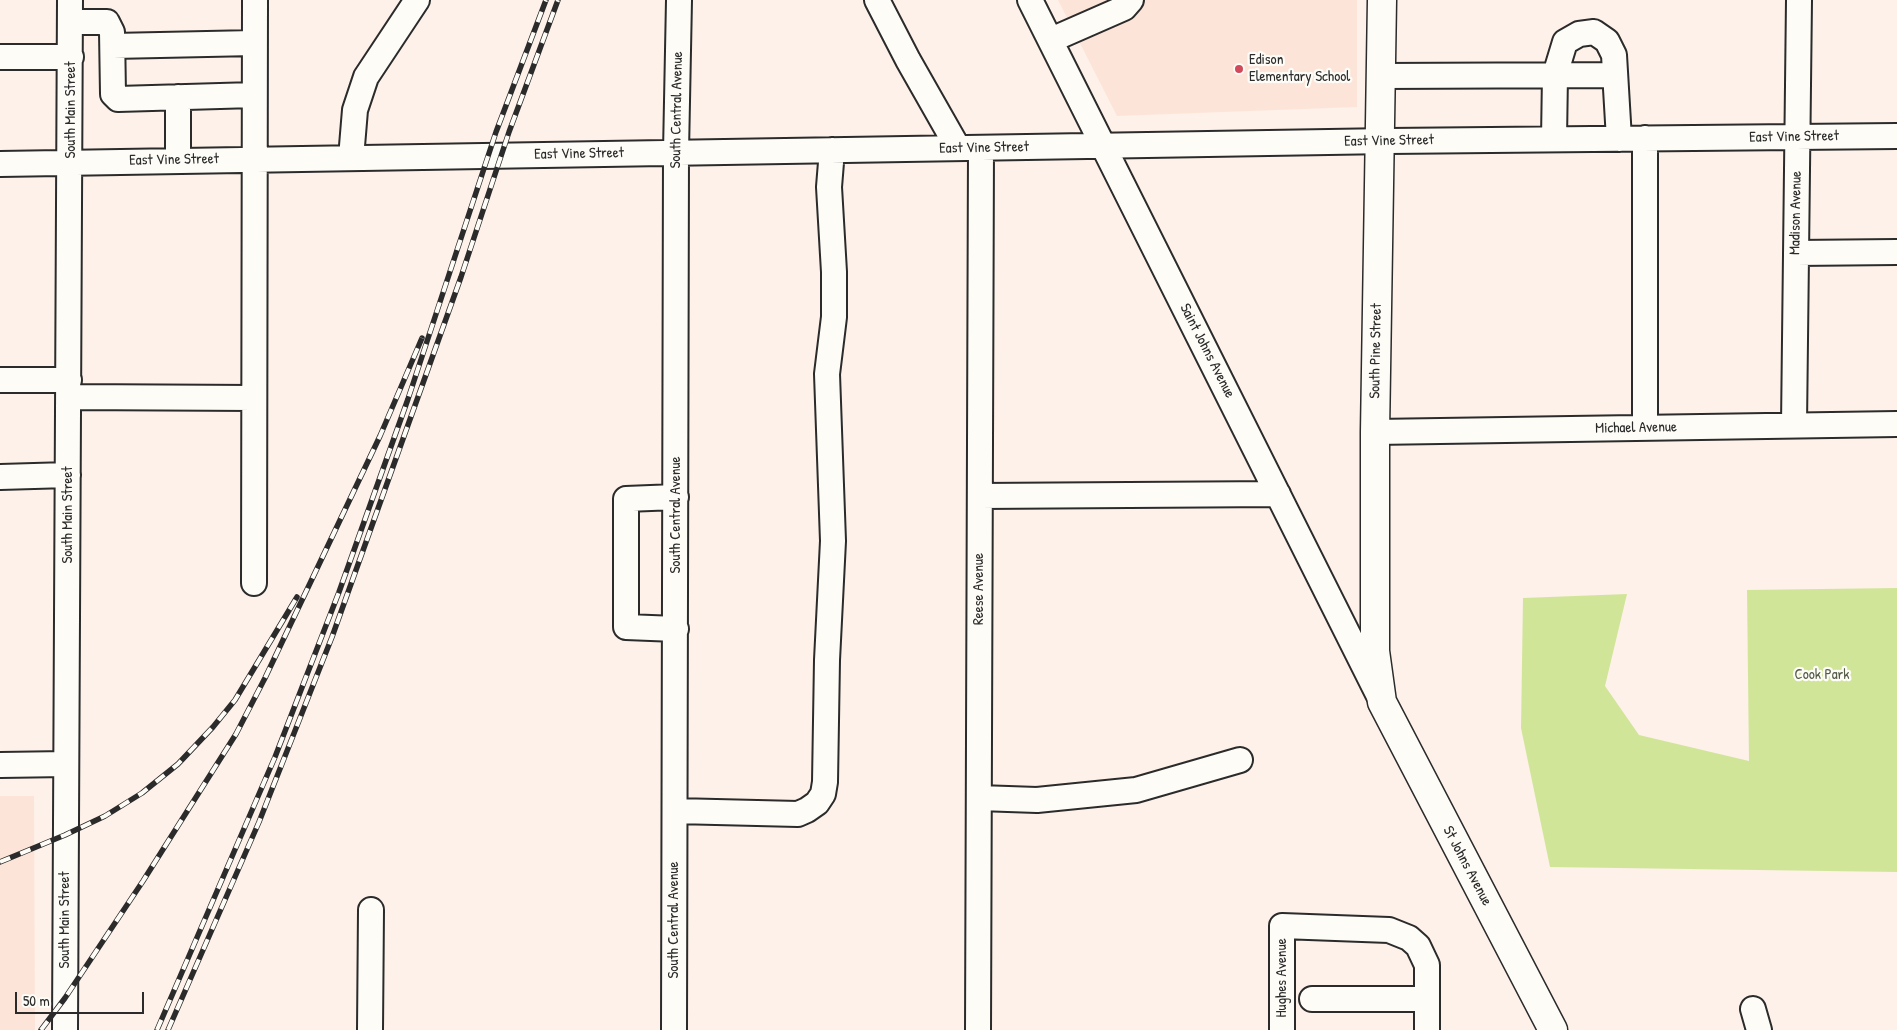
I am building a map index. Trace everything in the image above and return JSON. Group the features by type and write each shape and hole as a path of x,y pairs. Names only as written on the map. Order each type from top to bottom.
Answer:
{"main road":[{"name":"South Pine Street","path":"1382,0 1375,432 1375,651 1382,702"},
{"name":"St Johns Avenue","path":"1382,702 1553,1030"}],"street":[{"path":"254,583 253,159 255,0"},
{"path":"351,158 355,110 366,77 417,0"},
{"name":"South Central Avenue","path":"674,1030 678,0"},
{"path":"877,0 908,60 969,148"},
{"name":"Saint Johns Avenue","path":"1030,0 1382,702"},
{"name":"Madison Avenue","path":"1794,426 1799,0"},
{"path":"1051,40 1128,3"},
{"path":"70,11 107,22 112,32 114,94 118,99 254,95"},
{"name":"South Main Street","path":"65,1030 70,11"},
{"path":"1554,139 1555,75 1565,42 1579,34 1594,32 1607,41 1614,55 1619,139"},
{"path":"113,46 254,43"},
{"path":"0,57 70,57"},
{"path":"1381,76 1616,75"},
{"path":"178,98 178,160"},
{"name":"East Vine Street","path":"0,164 1554,139 1897,136"},
{"path":"1645,138 1645,428"},
{"name":"Reese Avenue","path":"969,148 980,496 978,1030"},
{"path":"675,811 798,814 817,803 824,794 826,782 826,660 833,542 827,374 834,317 834,272 829,187 832,150"},
{"path":"1796,253 1897,252"},
{"path":"0,380 69,389 254,398"},
{"name":"Michael Avenue","path":"1375,432 1897,424"},
{"path":"0,476 68,475"},
{"path":"980,496 1278,494"},
{"path":"676,497 626,499 626,627 676,629"},
{"path":"979,798 1037,800 1136,790 1240,760"},
{"path":"0,765 66,764"},
{"path":"370,1030 371,910"},
{"name":"Hughes Avenue","path":"1282,1030 1282,926 1390,930 1409,938 1418,946 1426,965 1426,999"},
{"path":"1312,999 1426,999 1427,1030"}],"shaded area":[{"path":"1058,0 1357,0 1357,107 1117,116"},
{"path":"0,796 34,796 35,1030 0,1030"}],"green space":[{"name":"Cook Park","path":"1897,588 1897,872 1550,867 1521,728 1523,598 1627,594 1605,686 1639,735 1749,761 1747,590"}],"railway":[{"path":"157,1030 275,757 339,592 408,399 496,132 546,0"},
{"path":"168,1030 259,822 332,637 461,277 509,132 558,0"},
{"path":"41,1030 65,998 143,881 236,734 265,678 380,436 422,338"},
{"path":"0,862 105,816 142,793 178,764 213,727 235,700 297,597"}],"place":[{"name":"Edison Elementary School","path":"1239,69"}]}
